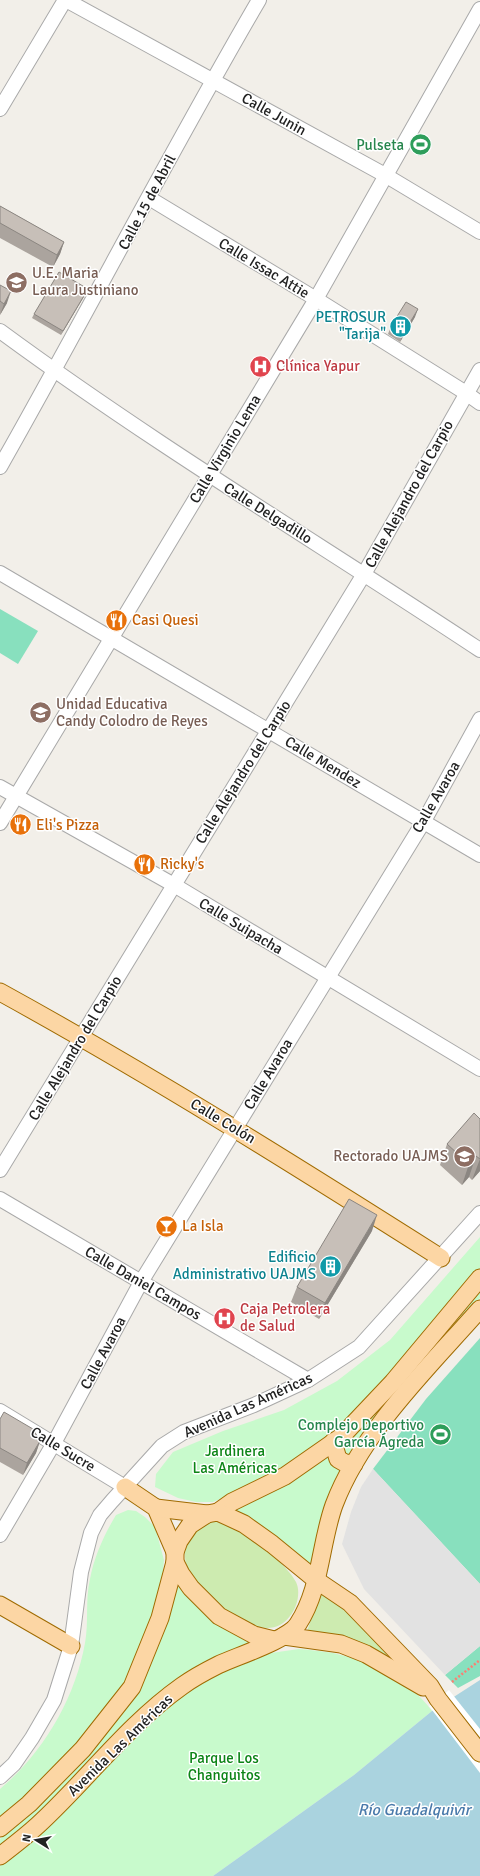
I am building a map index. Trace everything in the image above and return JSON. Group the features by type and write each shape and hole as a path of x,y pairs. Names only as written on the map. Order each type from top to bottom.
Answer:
{"main road":[{"name":"Calle Colón","path":"0,992 83,1037 236,1128 441,1258"},
{"path":"175,1557 179,1541 190,1525 285,1476 341,1437 394,1382 480,1278"},
{"path":"279,1638 297,1625 316,1580 334,1505 354,1464 374,1433 404,1396 480,1309"},
{"path":"333,1442 338,1459 345,1463 354,1464"},
{"path":"125,1487 156,1508 213,1513 244,1524 272,1544 316,1580 350,1603 430,1686 438,1699 480,1753"},
{"path":"156,1508 175,1557 191,1588 219,1616 254,1635 340,1644 366,1654 402,1674 426,1689 438,1699"},
{"name":"Avenida Las Américas","path":"0,1828 29,1804 83,1749 132,1688 160,1618 175,1557"},
{"path":"0,1605 71,1646"},
{"name":"Avenida Las Américas","path":"0,1856 38,1825 107,1753 145,1717 182,1686 218,1665 279,1638"}],"street":[{"name":"Calle Junin","path":"66,0 386,175 480,232"},
{"path":"0,109 66,0"},
{"name":"Calle 15 de Abril","path":"0,467 149,198 212,79 259,0"},
{"name":"Calle Virginio Lema","path":"0,823 208,475 316,299 480,9"},
{"name":"Calle Issac Attie","path":"149,198 316,299 480,403"},
{"name":"Calle Delgadillo","path":"0,331 54,371 208,475 480,650"},
{"name":"Calle Alejandro del Carpio","path":"0,1170 83,1037 364,574 480,370"},
{"name":"Calle Mendez","path":"0,573 480,855"},
{"name":"Calle Avaroa","path":"0,1535 54,1444 141,1282 326,978 424,821 480,719"},
{"name":"Calle Suipacha","path":"0,786 174,885 326,978 480,1069"},
{"name":"Calle Daniel Campos","path":"0,1199 308,1380"},
{"name":"Avenida Las Américas","path":"0,1777 14,1764 32,1738 54,1700 71,1646 81,1572 91,1533 100,1515 162,1446 184,1432 254,1405 308,1380 359,1348 480,1213"},
{"name":"Calle Sucre","path":"0,1411 125,1487"}],"path":[{"path":"452,1682 480,1660"}],"green space":[{"path":"0,609 38,631 18,664 0,653"},
{"name":"Jardinera Las Américas","path":"480,1237 480,1269 398,1369 359,1410 314,1449 256,1484 213,1502 196,1502 178,1498 155,1487 156,1474 173,1452 223,1431 284,1410 337,1381 390,1340"},
{"path":"480,1288 480,1298 383,1412 349,1457 343,1456 341,1445"},
{"name":"Complejo Deportivo García Ágreda","path":"480,1338 480,1584 373,1469 426,1399"},
{"name":"Jardinera Las Américas","path":"328,1456 343,1469 312,1567 237,1513 236,1507 284,1484"},
{"path":"128,1510 136,1511 145,1517 155,1527 164,1560 162,1582 152,1617 125,1687 62,1763 0,1820 0,1789 16,1775 43,1742 55,1724 74,1684 85,1643 87,1603 94,1563 107,1530 116,1515"},
{"path":"212,1522 224,1523 243,1532 264,1548 291,1574 296,1582 298,1600 292,1613 283,1623 267,1628 253,1625 238,1619 207,1597 195,1583 188,1569 185,1554 189,1540 196,1530 201,1526"},
{"path":"174,1586 182,1586 214,1619 231,1632 252,1643 183,1676 38,1817 0,1848 0,1839 83,1758 137,1690"},
{"path":"321,1592 358,1621 403,1667 307,1631"},
{"path":"480,1646 480,1676 458,1688 445,1675"},
{"name":"Parque Los Changuitos","path":"299,1649 333,1653 361,1661 388,1673 412,1690 432,1711 354,1775 213,1876 0,1876 0,1866 38,1836 126,1743 168,1705 206,1679 264,1654"}],"shaded area":[{"path":"373,1469 480,1584 480,1646 445,1675 364,1589 342,1544 351,1512 361,1487"}],"water":[{"name":"Río Guadalquivir","path":"480,1680 480,1876 213,1876 354,1775 432,1711"}],"pier":[{"path":"449,1690 480,1729 480,1773 429,1706"}],"building":[{"path":"0,206 64,242 57,255 0,223"},
{"path":"59,272 88,289 63,331 34,314"},
{"path":"0,285 11,291 4,304 0,301"},
{"path":"406,302 418,309 403,334 391,326"},
{"path":"474,1113 480,1119 480,1159 476,1156 469,1164 447,1144"},
{"name":"Edificio Administrativo UAJMS","path":"349,1199 377,1215 325,1303 297,1287"},
{"path":"4,1412 33,1429 40,1441 27,1463 0,1448 0,1419"}],"place":[{"name":"Pulseta","path":"420,145"},
{"name":"U.E. Maria Laura Justiniano","path":"16,282"},
{"name":"PETROSUR \"Tarija\"","path":"401,326"},
{"name":"Clínica Yapur","path":"261,366"},
{"name":"Casi Quesi","path":"116,620"},
{"name":"Unidad Educativa Candy Colodro de Reyes","path":"41,713"},
{"name":"Eli's Pizza","path":"21,825"},
{"name":"Ricky's","path":"145,864"},
{"name":"Rectorado UAJMS","path":"464,1156"},
{"name":"La Isla","path":"166,1226"},
{"name":"Edificio Administrativo UAJMS","path":"331,1266"},
{"name":"Caja Petrolera de Salud","path":"224,1318"},
{"name":"Complejo Deportivo García Ágreda","path":"440,1434"}]}
